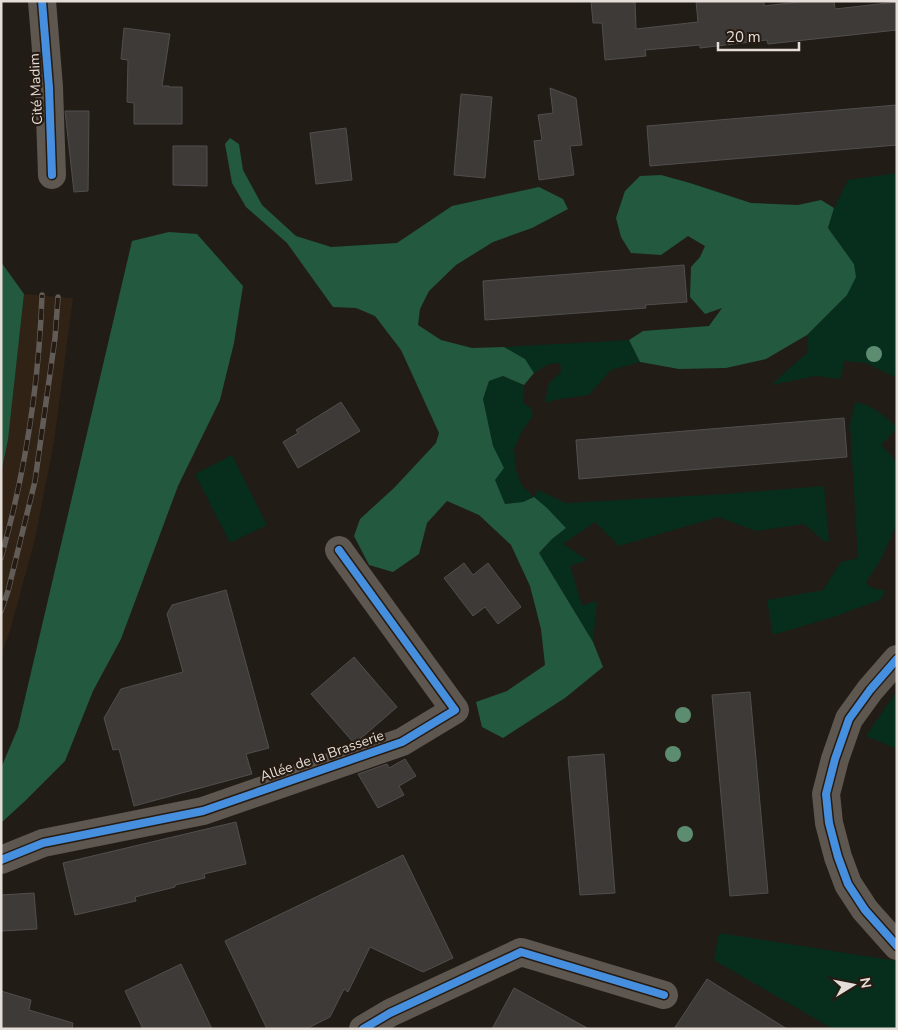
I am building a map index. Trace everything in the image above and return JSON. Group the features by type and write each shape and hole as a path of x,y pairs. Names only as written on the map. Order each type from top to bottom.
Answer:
{"street":[{"name":"Cité Madim","path":"42,1 49,87 52,175"},
{"name":"Allée de la Brasserie","path":"1,860 43,843 203,811 402,742 455,710 339,550"},
{"path":"897,659 870,690 849,719 835,759 826,794 829,823 838,857 848,884 864,910 897,946"},
{"path":"362,1029 397,1021 521,952 664,995"}],"shaded area":[{"path":"24,294 73,298 54,442 35,539 10,631 1,655 1,473 8,440"}],"green space":[{"path":"230,138 239,144 243,170 262,205 296,236 331,247 397,243 452,206 539,187 563,199 568,209 532,228 493,242 456,265 429,291 420,309 418,325 441,340 472,348 504,347 525,359 534,373 524,385 503,376 489,381 483,399 493,446 504,468 495,480 505,504 523,502 534,497 566,528 539,553 593,642 603,667 565,698 503,738 482,727 476,702 507,691 545,665 541,629 530,586 511,545 479,515 447,501 427,523 419,554 393,572 369,565 354,536 360,519 394,488 436,443 439,433 401,350 375,316 356,308 333,307 287,243 246,207 232,183 225,144"},
{"path":"897,173 897,378 866,363 844,361 841,379 816,376 771,385 808,352 807,335 847,295 854,264 828,228 834,208 848,180"},
{"path":"661,175 751,203 798,205 821,200 834,208 828,228 854,264 856,277 847,295 807,335 766,359 726,368 679,369 640,362 629,340 643,331 709,326 722,308 705,314 690,297 691,267 700,257 705,246 688,236 661,255 631,253 621,237 616,218 625,191 640,176"},
{"path":"169,232 197,234 243,286 234,343 220,400 178,486 121,639 93,691 65,761 1,823 1,768 18,728 132,241"},
{"path":"1,262 24,294 8,440 1,473"},
{"path":"629,340 640,362 611,370 589,395 545,403 549,383 561,372 560,363 549,364 534,373 525,359 504,347"},
{"path":"503,376 524,385 523,403 531,408 533,416 522,431 514,449 516,470 522,486 534,497 523,502 505,504 495,480 503,468 493,446 483,399 489,381"},
{"path":"855,402 867,405 897,427 881,445 893,457 897,465 897,524 880,561 866,582 869,587 886,591 880,600 833,617 773,635 767,600 823,590 841,562 858,558 850,425"},
{"path":"232,455 267,525 230,543 195,474"},
{"path":"824,486 829,541 825,542 804,524 756,531 718,517 619,546 595,522 563,544 587,560 570,566 582,605 597,601 593,642 539,553 566,528 534,497 538,490 566,503"},
{"path":"897,691 897,749 866,736"},
{"path":"719,933 897,961 897,1029 833,1029 714,960"}],"building":[{"path":"591,1 635,1 636,29 698,22 696,1 764,1 764,6 806,1 834,1 835,9 897,2 897,30 768,44 767,40 700,48 700,45 645,50 646,56 605,60 602,23 593,23"},
{"path":"124,28 170,34 162,86 182,87 182,124 134,124 134,103 127,102 128,60 121,59"},
{"path":"550,88 576,98 582,145 570,146 574,175 539,180 534,141 542,140 538,115 553,113"},
{"path":"461,94 492,97 485,178 454,175"},
{"path":"897,105 897,145 650,166 647,126"},
{"path":"65,111 89,111 88,191 74,192"},
{"path":"346,128 352,180 316,184 310,133"},
{"path":"173,146 207,146 207,186 173,185"},
{"path":"684,265 687,302 645,305 646,308 485,320 483,281"},
{"path":"341,402 360,431 298,468 283,442 298,433 296,430"},
{"path":"844,418 847,457 579,479 576,440"},
{"path":"464,563 473,575 488,563 521,607 498,624 485,607 473,616 444,578"},
{"path":"226,590 269,748 246,754 252,774 134,806 119,749 113,750 104,718 121,689 183,672 167,614 172,605"},
{"path":"354,657 397,707 359,740 353,742 311,694"},
{"path":"750,692 768,893 730,896 712,695"},
{"path":"604,754 615,893 580,895 568,757"},
{"path":"405,759 416,776 399,786 404,795 378,808 358,774 387,764 389,768"},
{"path":"236,822 246,864 204,874 205,878 135,897 136,901 75,915 63,863"},
{"path":"403,855 453,958 423,972 370,947 348,992 344,989 330,1017 306,1029 267,1029 225,941"},
{"path":"34,893 37,929 1,931 1,895"},
{"path":"181,964 212,1029 143,1029 125,991"},
{"path":"707,979 787,1029 674,1029"},
{"path":"514,988 589,1029 492,1029"},
{"path":"1,991 31,1000 29,1010 73,1023 72,1029 1,1029"}],"railway":[{"path":"1,558 24,461 38,362 42,295"},
{"path":"1,611 8,591 35,481 55,338 58,297"}],"cycle path":[{"path":"42,1 49,87 52,175"},
{"path":"1,860 43,843 203,811 402,742 455,710 339,550"},
{"path":"897,659 870,690 849,719 835,759 826,794 829,823 838,857 848,884 865,910 897,946"},
{"path":"363,1029 390,1013 521,952 664,995"}]}
